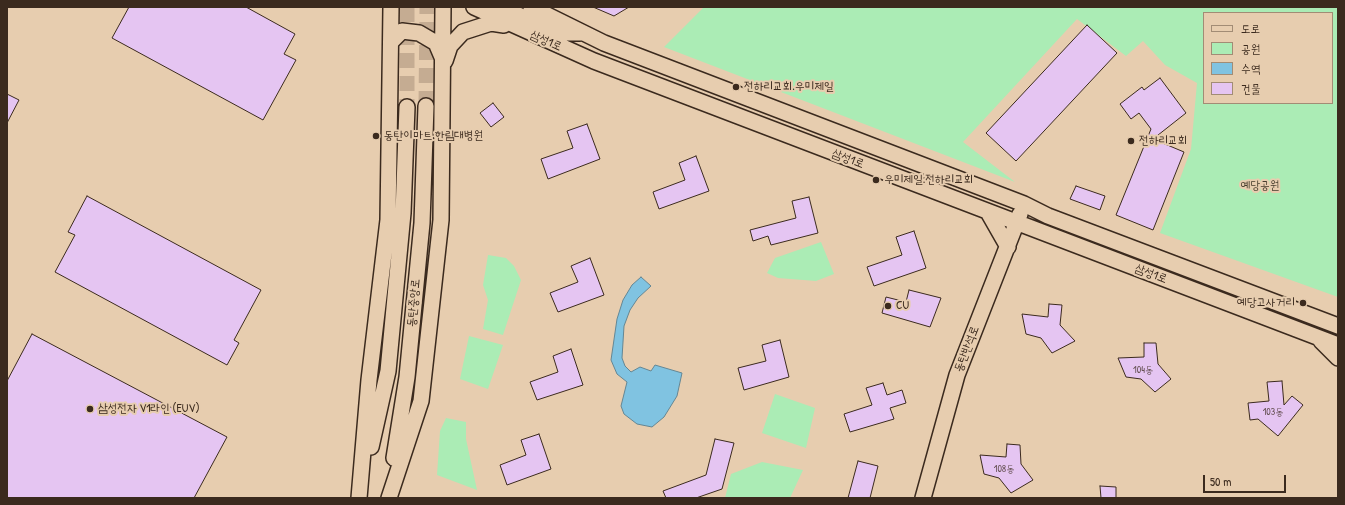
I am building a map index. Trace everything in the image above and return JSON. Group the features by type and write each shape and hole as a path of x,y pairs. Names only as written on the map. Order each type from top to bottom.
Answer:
{"street":[{"path":"359,498 368,380 388,220 391,7"},
{"path":"388,498 420,401 441,220 444,7"},
{"path":"501,7 558,33 583,33"},
{"name":"삼성1로","path":"531,7 583,33 675,70 1024,204 1048,216 1338,326"},
{"name":"삼성1로","path":"481,9 516,27 594,61 1338,345"},
{"path":"443,64 450,46 463,32 491,23 516,27"},
{"path":"391,42 402,31 419,33 436,43 443,64"},
{"name":"동탄중앙로","path":"388,498 407,378 422,223 426,106"},
{"path":"359,498 388,371 403,213 407,107"},
{"name":"동탄반석로","path":"923,498 957,375 1024,204"},
{"path":"988,212 1008,247"},
{"path":"1320,319 1338,322"},
{"path":"1314,336 1338,358"}],"green space":[{"name":"예당공원","path":"704,7 1338,7 1338,297 1160,233 1191,149 1197,83 1165,65 1143,41 1126,56 1077,19 963,142 1015,182 664,47"},
{"path":"821,242 834,274 816,281 778,278 767,273 775,258"},
{"path":"488,255 506,258 514,266 521,280 503,335 483,329 488,300 483,285"},
{"path":"469,336 503,345 488,389 460,379"},
{"path":"775,394 815,408 806,448 762,433"},
{"path":"446,418 466,422 466,439 477,490 437,475 440,431"},
{"path":"762,462 803,470 790,498 725,498 731,474"}],"water":[{"path":"641,277 651,286 638,298 630,310 624,326 622,358 625,366 631,372 640,367 651,371 655,365 682,373 677,396 664,417 652,427 637,424 624,414 621,406 627,382 617,374 611,360 617,319 623,300 632,285"}],"building":[{"path":"129,7 246,7 295,34 284,54 296,60 263,120 112,38"},
{"path":"593,7 629,7 614,16"},
{"path":"1087,25 1117,53 1016,161 986,133"},
{"path":"1160,78 1186,113 1153,139 1184,152 1153,230 1116,215 1151,129 1139,113 1131,119 1120,104 1142,87 1144,90"},
{"path":"7,94 19,100 7,123"},
{"path":"493,103 504,117 491,127 480,113"},
{"path":"587,124 600,159 548,179 541,159 573,148 567,131"},
{"path":"696,156 709,191 659,209 653,192 685,180 679,163"},
{"path":"1076,186 1105,196 1100,210 1070,199"},
{"path":"87,196 261,290 234,340 239,343 227,365 55,272 75,235 68,232"},
{"path":"809,197 818,233 771,245 768,236 753,241 750,230 796,218 792,201"},
{"path":"914,231 926,268 874,286 867,267 902,255 896,237"},
{"path":"590,258 604,295 558,312 550,293 578,282 571,266"},
{"path":"909,290 941,298 930,327 882,313 886,297 906,302"},
{"path":"1049,304 1062,305 1060,325 1075,341 1052,353 1041,338 1026,334 1022,314 1048,317"},
{"name":"삼성전자 V1라인 (EUV)","path":"32,334 227,437 194,498 7,498 7,381"},
{"path":"780,340 789,377 744,390 738,368 766,361 762,345"},
{"path":"1144,343 1156,343 1158,364 1171,379 1155,392 1141,379 1126,377 1118,358 1144,357"},
{"path":"571,349 583,385 537,400 530,382 558,372 553,356"},
{"path":"1282,381 1284,405 1292,396 1303,405 1278,436 1258,419 1250,420 1248,403 1269,401 1267,382"},
{"path":"883,383 887,395 902,390 906,403 890,408 894,419 850,432 844,414 872,405 866,388"},
{"path":"539,434 551,469 507,485 500,465 526,455 521,440"},
{"path":"715,439 734,443 722,489 696,498 666,498 663,491 706,475"},
{"path":"1007,444 1020,445 1021,464 1033,480 1011,493 999,478 984,474 980,455 1006,457"},
{"path":"858,461 878,466 870,498 848,498"},
{"path":"1100,486 1116,487 1116,498 1101,498"}],"tunnel":[{"path":"407,7 407,107"},
{"path":"426,106 427,7"}],"place":[{"name":"전하리교회.우미제일","path":"736,87"},
{"name":"동탄이마트.한림대병원","path":"376,136"},
{"name":"전하리교회","path":"1131,141"},
{"name":"우미제일.전하리교회","path":"876,180"},
{"name":"예당고사거리","path":"1303,303"},
{"name":"CU","path":"888,306"},
{"name":"삼성전자 V1라인 (EUV)","path":"90,409"}]}
